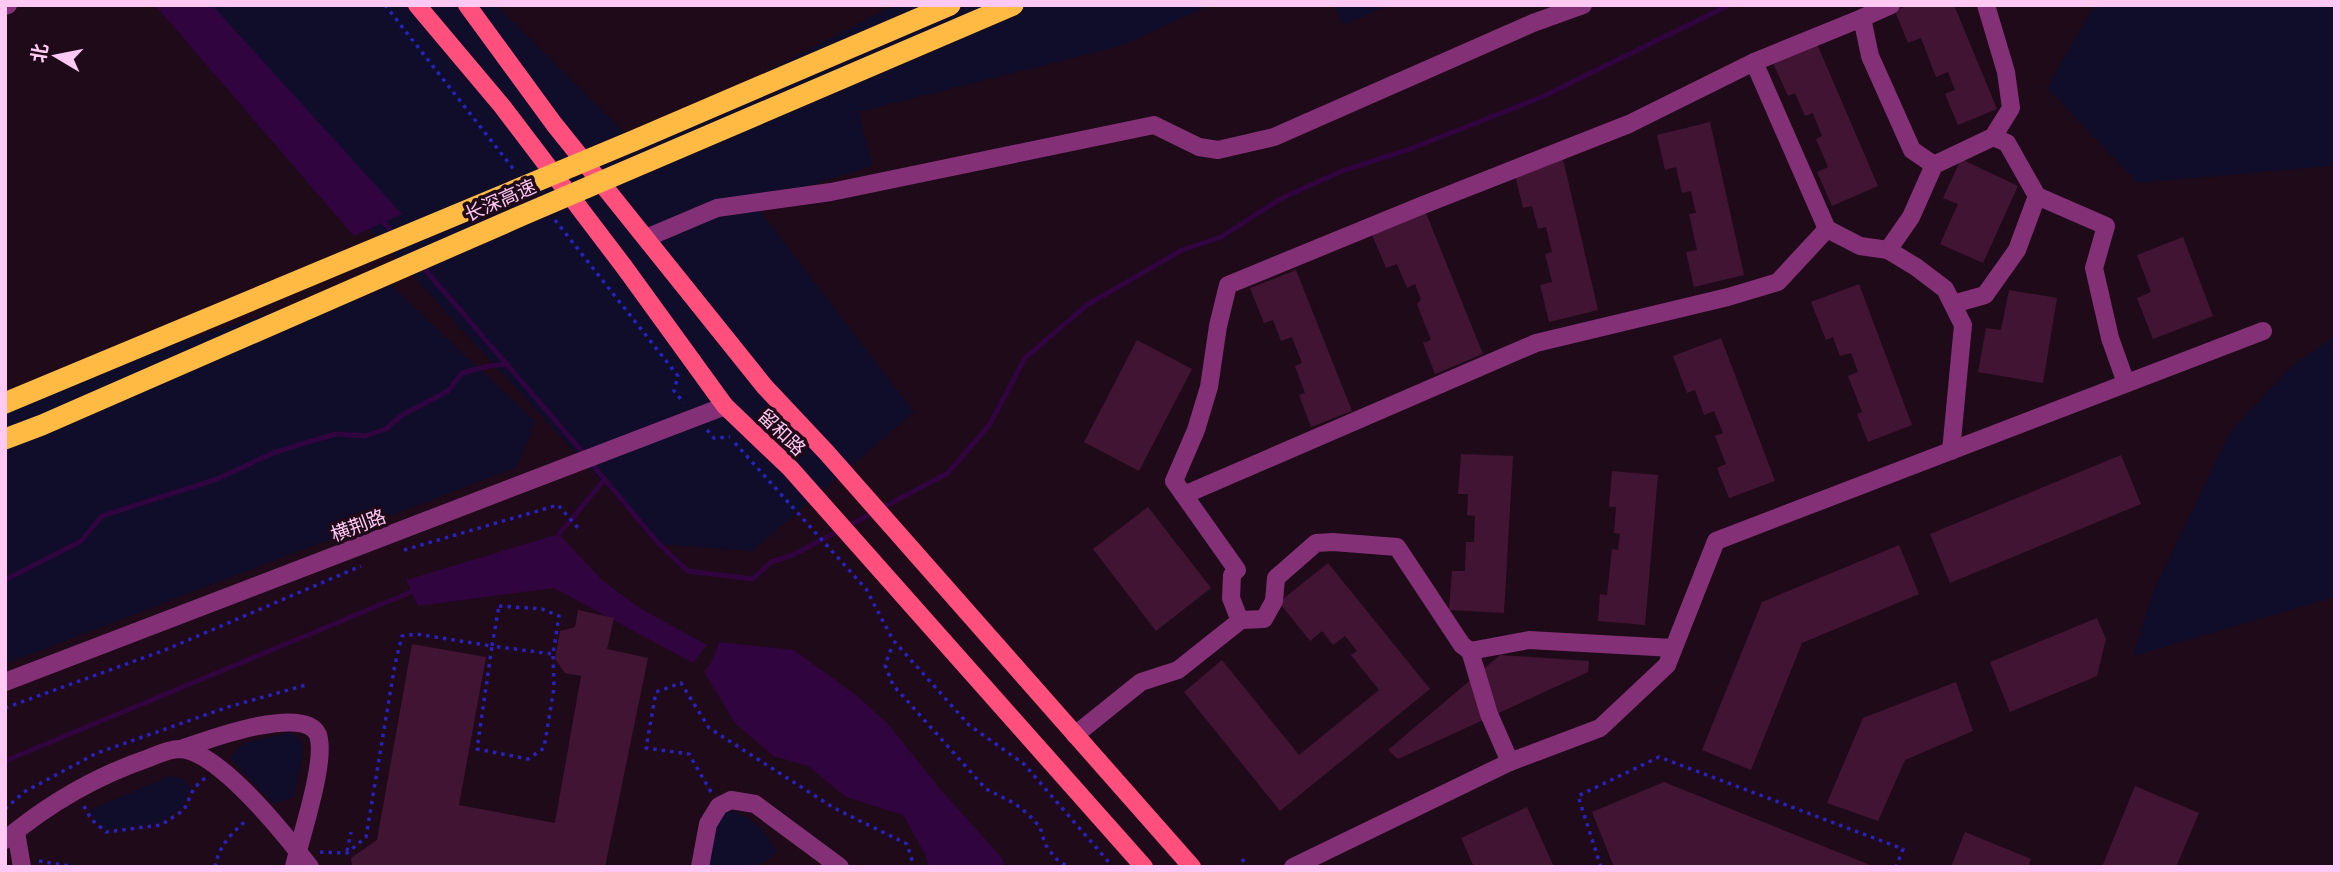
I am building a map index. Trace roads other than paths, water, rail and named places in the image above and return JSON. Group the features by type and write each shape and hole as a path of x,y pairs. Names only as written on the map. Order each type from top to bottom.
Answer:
{"highway":[{"name":"长深高速","path":"5,403 633,141 950,5"},
{"name":"长深高速","path":"5,439 1013,5"},
{"path":"5,397 86,370"}],"main road":[{"name":"留和路","path":"417,5 502,106 625,268 725,407 790,468 1144,867"},
{"name":"留和路","path":"467,5 554,124 765,387 827,453 1192,867"}],"street":[{"path":"646,238 717,208 831,192 1154,125 1199,147 1218,150 1274,137 1534,23 1583,5"},
{"path":"1240,621 1231,598 1232,575 1237,570 1174,481 1196,430 1209,387 1218,326 1228,285 1629,124 1754,62 1891,5"},
{"path":"1888,250 1912,217 1934,165 1993,137 2011,108 2006,72 1986,5"},
{"path":"1862,18 1870,56 1912,150 1934,165"},
{"path":"1754,62 1827,229 1860,246 1888,250 1945,289 1953,304 1963,325 1951,451"},
{"path":"1993,137 2007,144 2037,195 2106,226 2094,268 2110,338 2126,383"},
{"path":"1953,304 1985,295 2017,250 2037,195"},
{"path":"1184,495 1536,343 1728,297 1778,282 1827,229"},
{"path":"1293,867 1510,762 1600,728 1667,665 1716,541 2263,331"},
{"name":"横荆路","path":"5,682 725,407"},
{"path":"1075,735 1141,682 1178,670 1240,621 1264,619 1274,601 1276,578 1315,543 1333,542 1397,547 1462,645 1470,651 1489,714 1510,762"},
{"path":"1470,651 1529,640 1673,648"},
{"path":"22,863 11,836 53,805 95,780 164,752 279,722 301,723 312,727 317,735 319,750 296,859"},
{"path":"181,749 199,756 217,768 260,808 296,859 310,867"},
{"path":"700,867 708,824 719,806 731,800 755,804 840,867"}],"waterway":[{"path":"591,463 659,544 688,571 753,579 771,562 793,555 948,473 990,424 1025,358 1087,305 1182,250 1221,237 1280,199 1342,171 1410,149 1542,97 1729,5"},
{"path":"381,219 395,235"},
{"path":"422,266 585,455"},
{"path":"5,580 81,541 102,516 217,479 273,453 311,441 336,434 365,436 386,429 402,415 448,391 462,373 508,364"},
{"path":"559,534 605,479"},
{"path":"5,761 411,592"}]}
